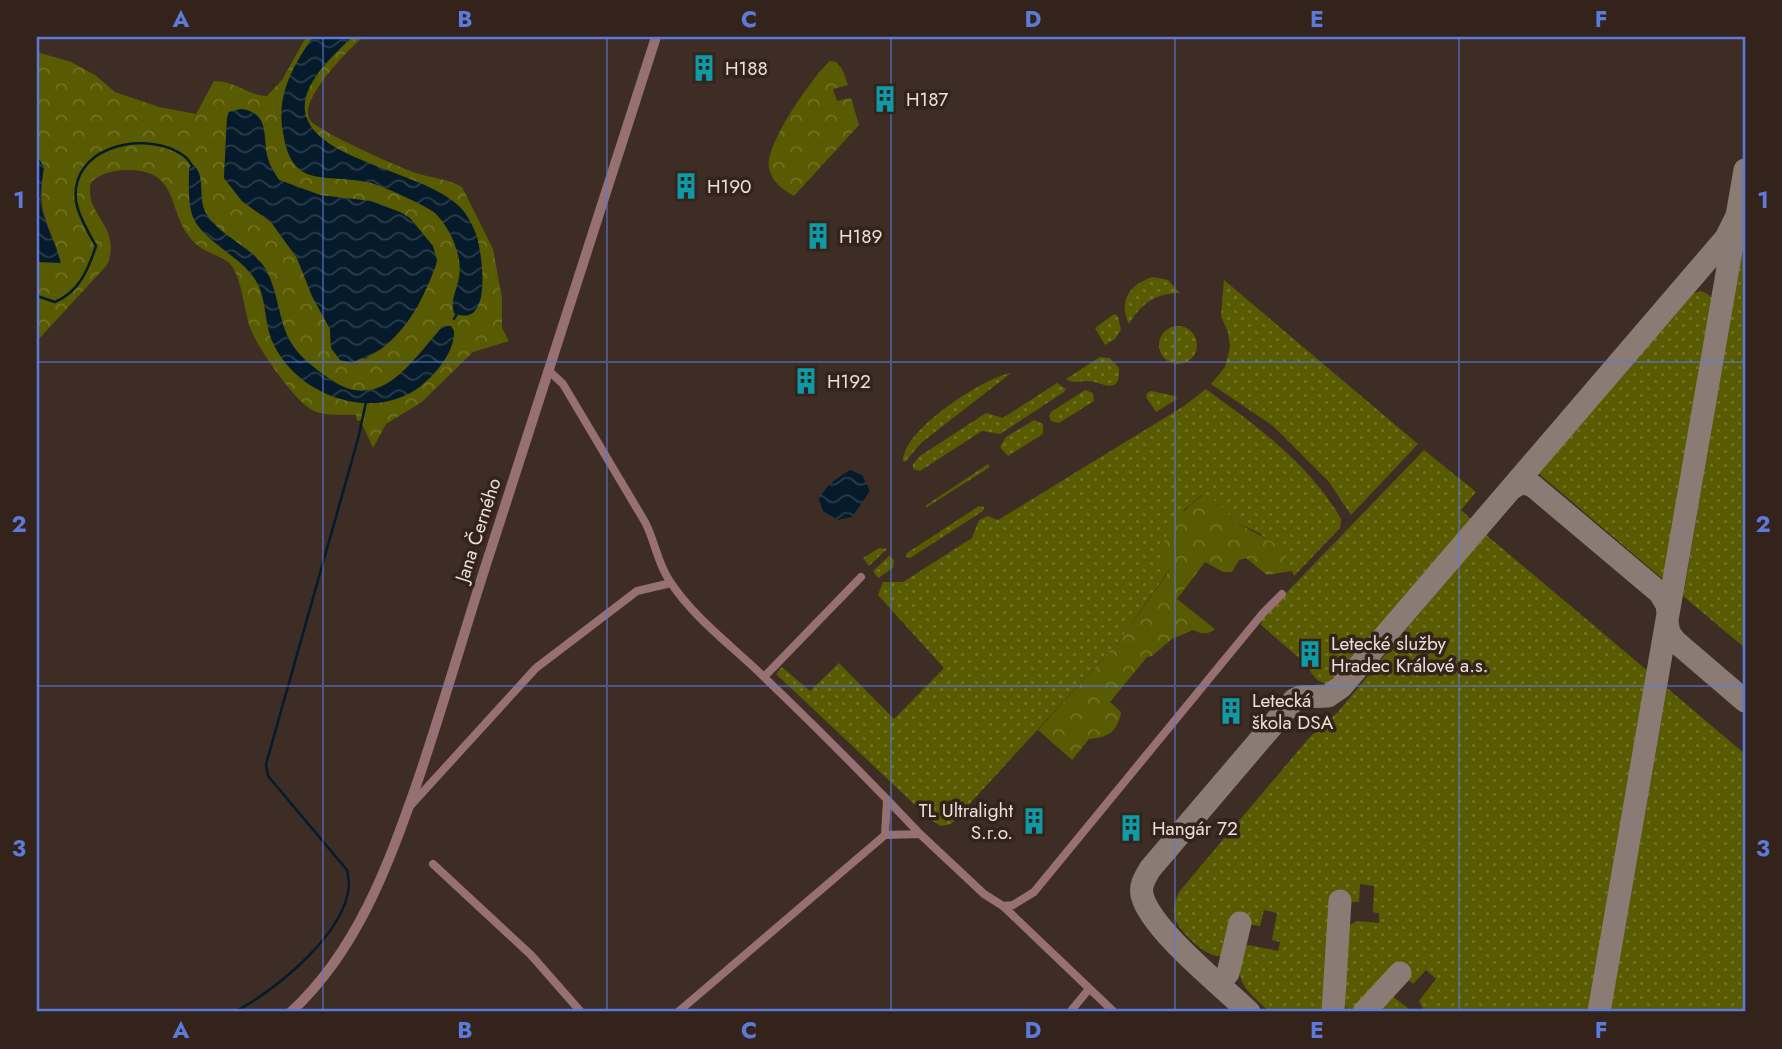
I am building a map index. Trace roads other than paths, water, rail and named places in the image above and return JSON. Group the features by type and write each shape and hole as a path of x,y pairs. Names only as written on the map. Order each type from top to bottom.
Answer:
{"street":[{"name":"Jana Černého","path":"291,1012 326,973 360,921 386,870 443,707 476,595 656,37"},
{"path":"548,370 563,384 645,522 654,540 660,566 671,583 715,633 764,677 920,834 984,894 1003,906 1114,1012"},
{"path":"764,677 861,578"},
{"path":"409,807 536,668 637,591 671,583"},
{"path":"1003,906 1013,905 1034,892 1263,613 1282,594"},
{"path":"885,835 887,800"},
{"path":"678,1012 885,835 920,834"},
{"path":"433,864 531,955 581,1012"},
{"path":"1070,1012 1090,989"}],"water":[{"path":"313,37 352,37 317,74 310,86 305,109 308,121 319,135 335,147 424,185 444,195 462,209 476,234 481,256 482,287 475,311 467,315 454,313 459,261 450,234 435,213 392,191 367,182 310,175 292,160 282,126 282,102 294,68"},
{"path":"241,109 251,111 261,121 268,159 279,180 320,195 371,201 400,212 410,218 433,246 436,265 421,300 400,332 377,351 352,363 340,360 331,348 330,329 312,296 297,258 271,222 242,201 224,178 227,118 229,112"},
{"path":"37,156 44,167 41,206 61,263 37,262"},
{"path":"192,164 197,168 201,180 206,213 219,228 251,253 265,268 273,285 289,339 311,365 346,388 363,391 379,387 407,368 443,326 451,326 454,331 452,346 439,368 422,385 403,397 382,402 360,403 338,398 318,390 300,377 284,362 273,343 256,281 240,263 210,239 195,221 189,195 189,168"},
{"path":"850,470 862,475 870,491 852,517 838,520 823,511 819,499 836,479"}],"waterway":[{"path":"37,296 55,302 63,298 82,279 90,263 96,246 81,218 76,201 77,183 84,168 95,157 126,144 144,143 176,151 185,156 191,164"},
{"path":"454,319 458,312"},
{"path":"234,1012 268,991 305,960 335,923 345,904 349,886 347,870 268,776 266,764 358,439 366,402"}],"place":[{"name":"H188","path":"704,68"},
{"name":"H187","path":"885,99"},
{"name":"H190","path":"686,186"},
{"name":"H189","path":"818,236"},
{"name":"H192","path":"806,381"},
{"name":"Letecké služby Hradec Králové a.s.","path":"1310,654"},
{"name":"Letecká škola DSA","path":"1231,711"},
{"name":"TL Ultralight S.r.o.","path":"1034,821"},
{"name":"Hangár 72","path":"1131,828"}]}
